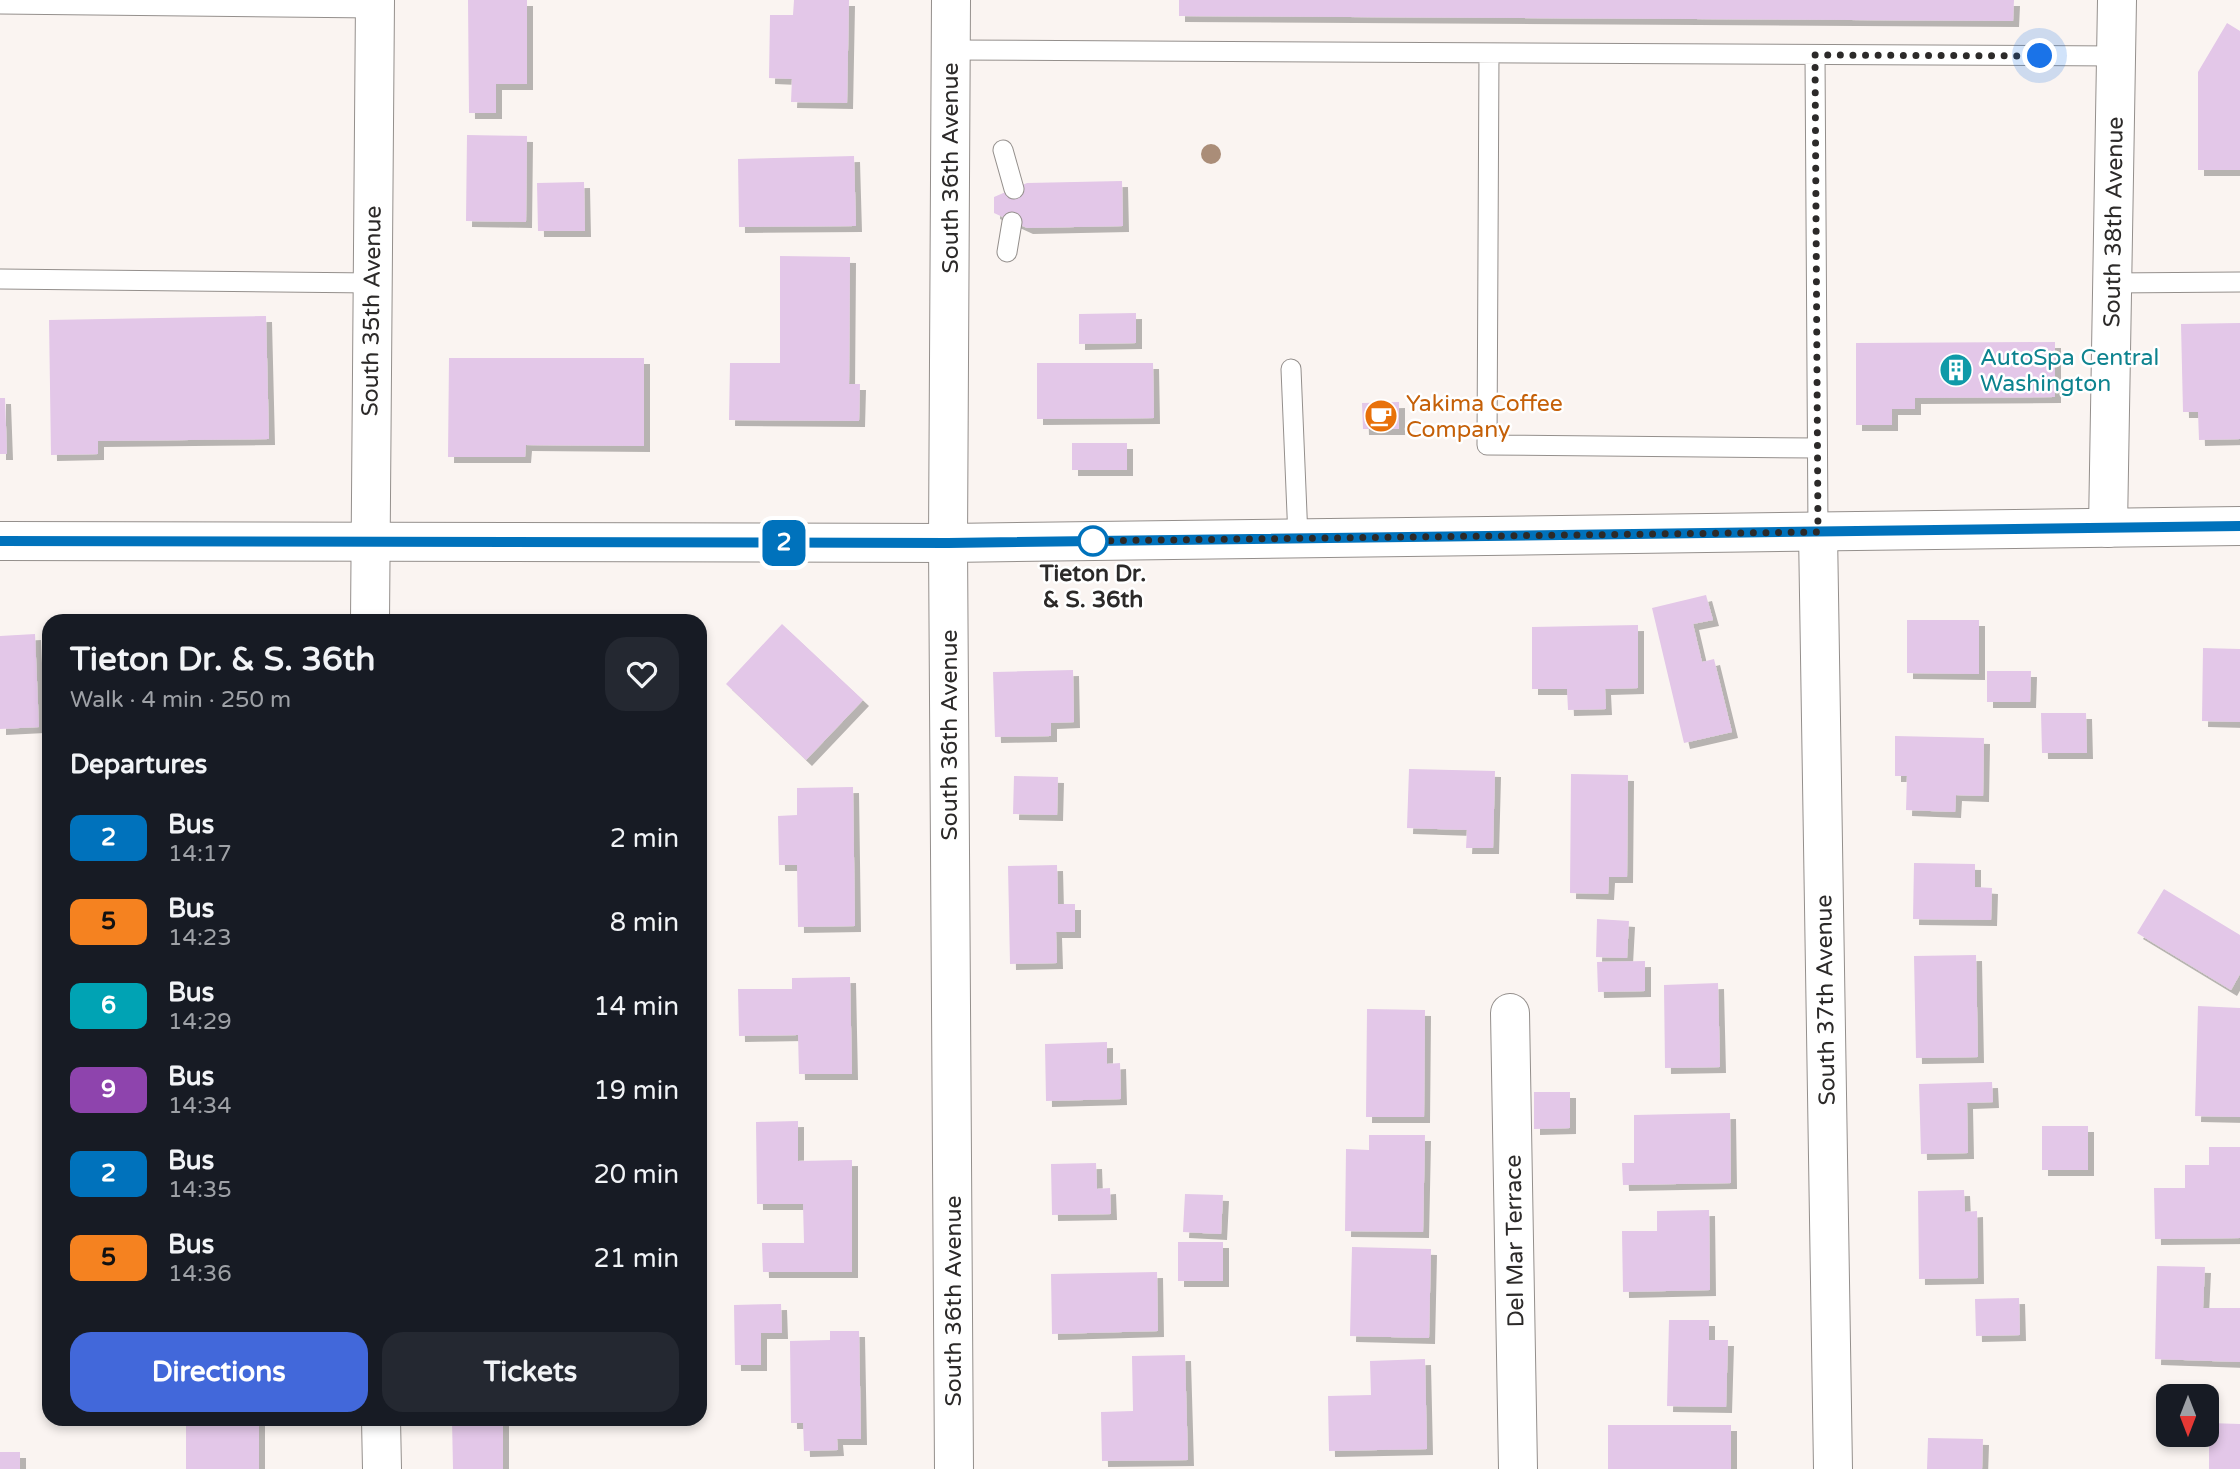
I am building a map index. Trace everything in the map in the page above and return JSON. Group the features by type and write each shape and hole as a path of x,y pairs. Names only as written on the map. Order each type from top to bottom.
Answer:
{"street":[{"name":"South 36th Avenue","path":"951,0 948,543 954,1469"},
{"name":"South 38th Avenue","path":"2108,528 2117,0"},
{"name":"South 35th Avenue","path":"370,614 368,543 375,4"},
{"path":"0,541 948,543 2240,526"},
{"name":"South 37th Avenue","path":"1818,532 1833,1469"},
{"name":"Del Mar Terrace","path":"1510,1013 1518,1469"},
{"path":"382,1426 382,1469"}],"lane":[{"path":"0,4 375,4"},
{"path":"950,50 2116,57"},
{"path":"1489,53 1487,445 1817,449"},
{"path":"1815,55 1818,532"},
{"path":"1003,150 1014,189"},
{"path":"1007,252 1012,222"},
{"path":"0,279 372,283"},
{"path":"2112,283 2240,282"},
{"path":"1291,369 1298,538"}],"building":[{"path":"468,0 527,0 527,84 496,84 496,113 469,113"},
{"path":"794,0 849,0 847,103 791,102 792,79 769,78 770,15 793,15"},
{"path":"1179,0 2014,0 2013,21 1179,16"},
{"path":"2227,23 2240,31 2240,170 2198,170 2198,72"},
{"path":"467,135 527,136 526,222 466,221"},
{"path":"854,156 856,226 739,227 738,159"},
{"path":"1122,181 1123,226 1027,228 994,213 994,197 1027,183"},
{"path":"584,182 585,231 538,231 537,183"},
{"path":"780,256 850,257 849,384 860,384 859,421 729,420 730,363 780,363"},
{"path":"1136,313 1136,343 1079,344 1079,314"},
{"path":"266,316 269,439 98,441 98,454 51,455 49,320"},
{"path":"2240,323 2240,439 2199,440 2198,412 2183,412 2181,324"},
{"name":"AutoSpa Central Washington","path":"2055,342 2055,397 1915,398 1915,409 1892,409 1892,425 1856,425 1856,343"},
{"path":"449,358 644,358 644,446 526,445 525,457 448,457"},
{"path":"1037,363 1153,363 1154,418 1037,419"},
{"path":"0,398 5,398 7,454 0,454"},
{"name":"Yakima Coffee Company","path":"1399,402 1399,429 1363,429 1362,403"},
{"path":"1072,443 1127,443 1127,470 1072,470"},
{"path":"1706,595 1713,620 1693,624 1702,662 1714,659 1732,732 1684,743 1652,608"},
{"path":"1907,620 1979,620 1979,674 1907,673"},
{"path":"782,624 863,700 806,760 726,684"},
{"path":"1638,625 1638,688 1605,689 1606,709 1568,710 1567,689 1532,689 1532,627"},
{"path":"35,634 39,727 0,729 0,636"},
{"path":"2203,648 2240,649 2240,722 2202,721"},
{"path":"1073,670 1074,722 1051,723 1051,736 995,737 993,672"},
{"path":"1987,671 2031,671 2030,702 1987,702"},
{"path":"2041,713 2086,713 2087,753 2042,753"},
{"path":"1895,736 1984,738 1983,796 1956,795 1955,812 1906,810 1907,776 1895,776"},
{"path":"1409,769 1495,771 1493,848 1466,848 1467,830 1407,828"},
{"path":"1571,774 1628,775 1627,877 1609,877 1608,894 1570,893"},
{"path":"1014,776 1058,777 1057,815 1013,814"},
{"path":"853,787 855,926 798,927 797,865 779,865 778,816 797,815 797,788"},
{"path":"1914,863 1975,864 1975,887 1992,888 1991,920 1913,919"},
{"path":"1057,865 1058,904 1075,904 1075,932 1056,932 1057,963 1010,964 1008,866"},
{"path":"2164,889 2240,935 2240,974 2231,990 2137,933"},
{"path":"1597,919 1629,921 1627,958 1596,957"},
{"path":"1976,955 1978,1057 1916,1058 1914,956"},
{"path":"1645,961 1645,991 1598,992 1597,962"},
{"path":"850,977 852,1074 799,1074 798,1035 739,1036 738,989 792,989 792,978"},
{"path":"1718,983 1720,1067 1665,1068 1664,985"},
{"path":"2198,1006 2240,1008 2240,1117 2195,1116"},
{"path":"1367,1009 1425,1010 1424,1117 1366,1117"},
{"path":"1107,1042 1107,1064 1120,1063 1121,1099 1046,1101 1045,1044"},
{"path":"1992,1082 1993,1102 1967,1103 1968,1153 1921,1154 1919,1084"},
{"path":"1534,1092 1570,1092 1570,1128 1534,1129"},
{"path":"1730,1113 1731,1183 1623,1185 1622,1163 1634,1163 1634,1115"},
{"path":"798,1121 798,1161 852,1160 852,1272 763,1272 762,1243 804,1243 803,1204 757,1204 756,1122"},
{"path":"2042,1126 2088,1126 2088,1170 2042,1170"},
{"path":"1369,1135 1425,1135 1423,1232 1345,1231 1346,1149 1369,1150"},
{"path":"2209,1147 2240,1147 2240,1238 2155,1239 2154,1188 2185,1188 2185,1165 2209,1165"},
{"path":"1096,1163 1097,1189 1110,1188 1111,1214 1052,1215 1051,1164"},
{"path":"1964,1190 1965,1212 1977,1211 1978,1278 1919,1279 1918,1191"},
{"path":"1185,1194 1223,1195 1221,1234 1183,1232"},
{"path":"1709,1210 1710,1290 1623,1292 1622,1231 1657,1231 1657,1211"},
{"path":"1178,1242 1223,1242 1223,1281 1178,1281"},
{"path":"1352,1247 1431,1249 1429,1338 1350,1336"},
{"path":"2157,1266 2205,1267 2203,1308 2240,1308 2240,1362 2155,1359"},
{"path":"1157,1272 1158,1331 1052,1334 1051,1274"},
{"path":"2019,1298 2020,1335 1976,1336 1975,1299"},
{"path":"781,1304 782,1333 761,1333 761,1365 735,1365 734,1305"},
{"path":"1669,1320 1709,1320 1709,1340 1728,1340 1726,1407 1667,1406"},
{"path":"830,1331 859,1331 861,1439 837,1439 838,1450 804,1451 803,1423 791,1423 790,1341 830,1340"},
{"path":"1185,1355 1188,1460 1102,1461 1101,1412 1133,1411 1132,1356"},
{"path":"1425,1359 1427,1449 1329,1451 1328,1396 1371,1395 1370,1361"},
{"path":"2219,1423 2240,1424 2240,1469 2209,1469 2209,1447 2219,1447"},
{"path":"1608,1425 1731,1425 1731,1469 1608,1469"},
{"path":"186,1426 259,1426 259,1469 186,1469"},
{"path":"452,1426 503,1426 503,1469 453,1469"},
{"path":"1928,1438 1983,1439 1982,1469 1927,1469"},
{"path":"0,1452 20,1452 20,1469 0,1469"}],"bus line":[{"name":"2","path":"0,541 948,543 2240,526"}],"place":[{"name":"AutoSpa Central Washington","path":"1956,370"},
{"name":"Yakima Coffee Company","path":"1381,416"},
{"name":"Tieton Dr. & S. 36th","path":"1093,541"}],"route":[{"path":"1093,541 1083,541 1818,532 1815,55 2040,56"}]}
